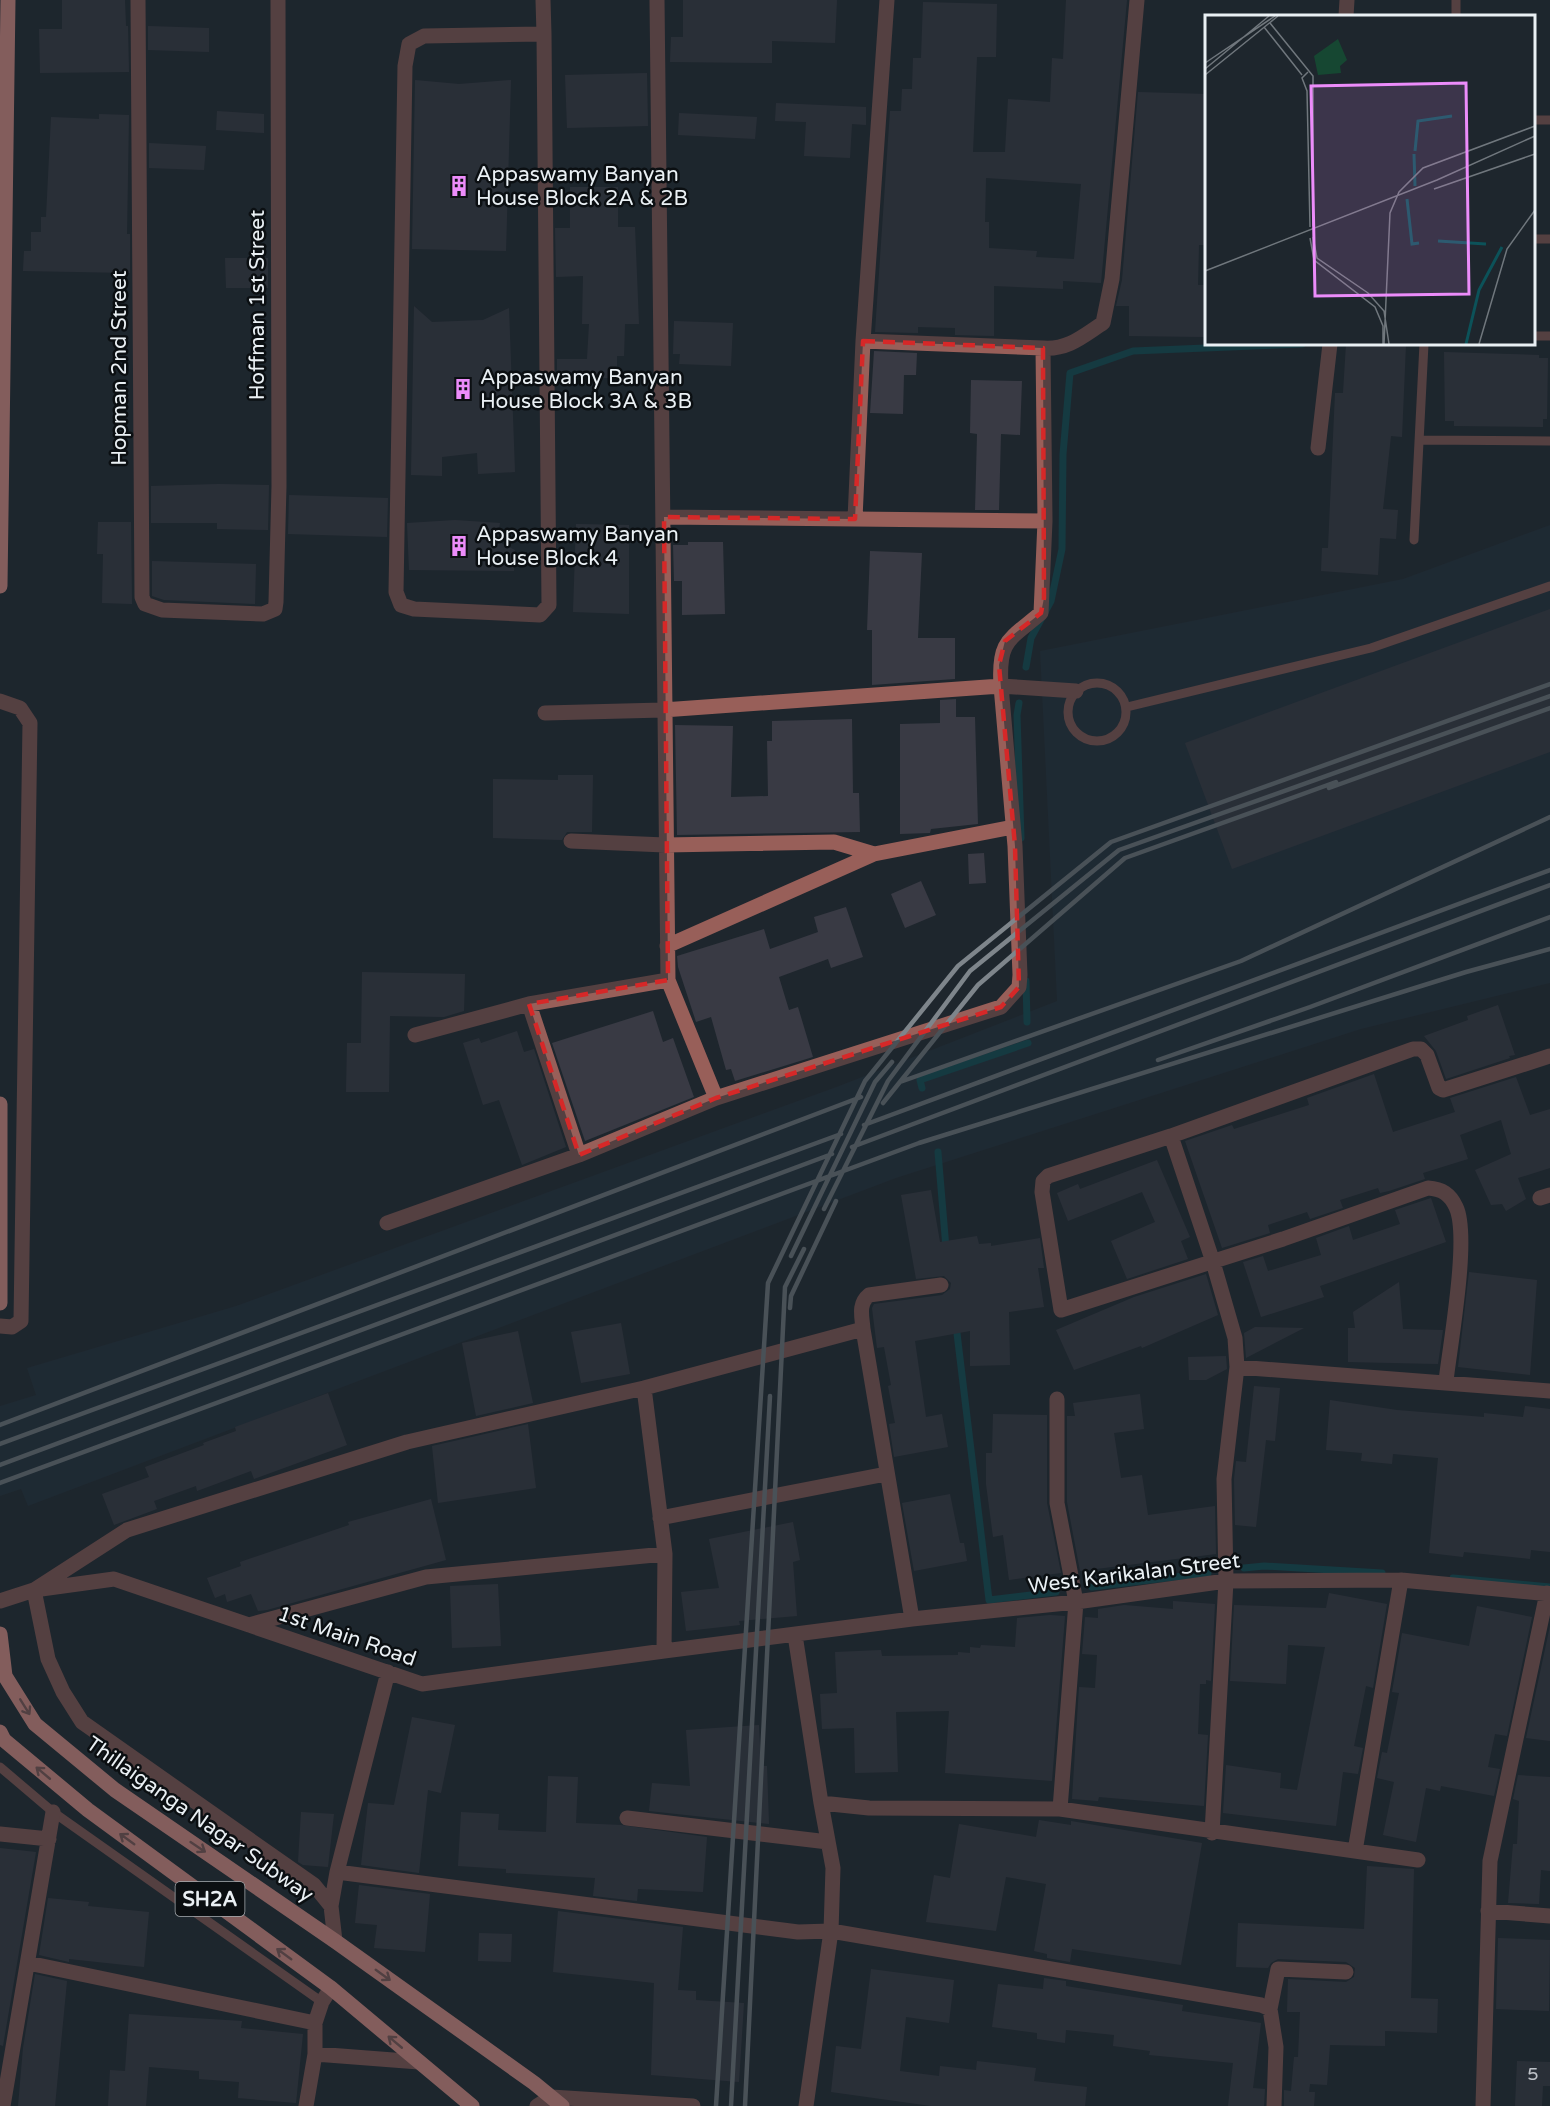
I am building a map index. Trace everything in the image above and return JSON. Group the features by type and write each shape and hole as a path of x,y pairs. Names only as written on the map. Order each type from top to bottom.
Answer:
{"main road":[{"path":"0,586 8,0"},
{"path":"0,1104 0,1303"},
{"name":"Thillaiganga Nagar Subway","path":"0,1634 5,1676 35,1724 115,1790 335,1941"},
{"name":"SH2A","path":"0,1732 4,1740 88,1810 332,1988 472,2106"},
{"name":"SH2A","path":"335,1941 557,2101"}],"street":[{"name":"Hopman 2nd Street","path":"138,0 142,597 145,604 162,610 263,614 274,609"},
{"name":"Hoffman 1st Street","path":"274,609 279,486 278,0"},
{"path":"543,0 544,34 549,605 540,615 414,609 401,605 396,592 405,78 409,44 424,36 544,34"},
{"path":"657,0 664,517 663,710 668,980 716,1098"},
{"path":"855,519 863,341 887,0"},
{"path":"863,341 1053,349 1073,344 1103,323 1112,279 1137,0"},
{"path":"1346,15 1347,0"},
{"path":"1318,448 1330,345"},
{"path":"387,1223 579,1155 716,1098 1001,1007 1012,997 1019,987 1020,975 1013,826 999,665 1005,641 1041,613 1045,521 1043,348"},
{"path":"664,517 1045,521"},
{"path":"545,713 663,710 1001,686 1076,691"},
{"path":"0,701 20,708 30,723 21,1321 6,1326"},
{"path":"667,946 874,854 1013,826"},
{"path":"571,842 665,845 834,842 874,854"},
{"path":"416,1035 529,1004 668,980"},
{"path":"529,1004 579,1155"},
{"path":"1446,1381 1461,1255 1457,1209 1448,1194 1439,1189 1428,1188 1213,1262 1061,1310 1042,1181 1048,1176 1171,1136 1413,1049 1421,1049 1427,1055 1439,1088 1443,1090 1550,1056"},
{"path":"1171,1136 1213,1262 1235,1338 1237,1367 1224,1479 1226,1581 1212,1833"},
{"path":"912,1619 886,1474 861,1308 863,1300 869,1295 941,1285"},
{"path":"331,1906 314,1885 82,1722 63,1692 48,1659 34,1590 127,1530 407,1442 644,1388 863,1329"},
{"path":"1237,1367 1446,1381 1550,1391"},
{"path":"644,1388 665,1554 664,1651"},
{"path":"1057,1399 1057,1503 1076,1602 1060,1809"},
{"path":"660,1518 886,1474"},
{"path":"249,1625 426,1577 665,1554"},
{"name":"1st Main Road","path":"5,1600 34,1590 114,1579 422,1684 795,1635"},
{"path":"1355,1851 1401,1580"},
{"name":"West Karikalan Street","path":"795,1635 912,1619 1076,1602 1226,1581 1401,1580 1548,1594"},
{"path":"1483,2106 1490,1861 1548,1594"},
{"path":"795,1635 833,1868 831,1931 806,2106"},
{"path":"335,1941 331,1906 387,1672"},
{"path":"821,1803 869,1809 1060,1809 1212,1833 1418,1860"},
{"path":"3,2106 4,2066 28,1963 52,1812"},
{"path":"627,1818 828,1842"},
{"path":"0,1834 49,1839"},
{"path":"338,1872 798,1932 831,1931 1246,2002 1270,2009"},
{"path":"1488,1911 1550,1916"},
{"path":"28,1963 315,2023"},
{"path":"1274,2106 1276,2047 1270,2009 1278,1970 1346,1972"},
{"path":"306,2106 315,2054 315,2023 322,2002 332,1988"},
{"path":"315,2054 419,2062"},
{"path":"537,2106 557,2101 693,2106"}],"lane":[{"path":"1414,540 1425,345"},
{"path":"1420,440 1550,441"},
{"path":"1127,707 1371,648 1550,586"},
{"path":"1093,682 1111,685 1124,698 1127,707 1127,716 1118,732 1111,738 1093,741 1077,733 1071,725 1068,707 1076,691 1093,682"},
{"path":"0,1767 52,1812 322,2002"}],"highlighted area":[{"path":"863,341 1043,348 1044,598 1041,613 1005,641 999,665 1015,846 1019,987 1001,1007 716,1098 579,1155 529,1004 668,980 664,517 855,519"}],"shaded area":[{"path":"1550,525 1550,983 1361,1029 896,1178 28,1506 21,1489 0,1496 0,1406 36,1395 27,1368 236,1306 839,1086 1057,1001 1040,651 1403,579"}],"building":[{"path":"62,0 125,0 129,72 40,73 39,29 62,29"},
{"path":"683,0 837,0 835,43 772,41 772,63 670,62 671,37 683,37"},
{"path":"1066,0 1127,0 1101,283 1063,281 1063,289 994,286 994,336 955,335 955,328 918,327 918,333 875,332 890,111 901,111 902,89 912,89 913,58 921,58 923,2 997,4 996,57 977,57 973,152 1005,152 1008,99 1050,102 1052,58 1063,59","holes":["986,178 1081,184 1074,259 1036,257 1037,251 989,248 989,222 985,222"]},
{"path":"148,26 209,28 209,52 148,50"},
{"path":"647,73 648,126 567,128 565,75"},
{"name":"Appaswamy Banyan House Block 2A & 2B","path":"415,80 459,84 511,80 506,251 412,249"},
{"path":"1138,92 1205,94 1205,245 1199,245 1198,285 1205,285 1205,337 1129,336 1129,306 1116,306 1122,280"},
{"path":"776,103 866,107 866,125 852,124 850,158 804,156 806,122 775,121"},
{"path":"217,111 264,114 264,133 216,130"},
{"path":"679,113 757,117 755,139 678,135"},
{"path":"99,114 129,115 127,234 130,234 130,273 23,271 24,251 31,251 31,232 41,232 41,217 46,217 51,117 99,119"},
{"path":"149,143 206,146 204,170 149,168"},
{"path":"570,187 618,187 618,227 635,227 639,324 625,324 624,356 617,356 617,378 557,378 557,359 587,359 589,324 582,324 583,276 556,277 555,228 570,228"},
{"path":"225,258 268,258 268,288 226,288"},
{"name":"Appaswamy Banyan House Block 3A & 3B","path":"414,306 432,322 483,320 509,308 515,472 478,474 477,453 442,457 442,476 411,475"},
{"path":"674,321 733,323 731,366 679,364 680,354 673,354"},
{"path":"1346,345 1406,345 1402,437 1391,436 1383,509 1398,510 1396,539 1380,538 1378,575 1321,571 1322,548 1328,548 1335,393 1343,393"},
{"path":"874,351 917,353 916,375 904,375 903,414 870,413"},
{"path":"1444,352 1539,355 1539,358 1548,358 1547,419 1543,419 1543,427 1454,426 1454,421 1445,421"},
{"path":"971,380 1022,381 1020,435 1001,434 999,510 975,510 977,434 970,433"},
{"path":"269,485 268,530 217,529 217,523 151,523 151,486"},
{"path":"289,495 388,498 387,537 288,534"},
{"name":"Appaswamy Banyan House Block 4","path":"455,520 500,523 497,541 515,550 514,571 409,570 407,523"},
{"path":"98,522 131,522 132,604 102,603 103,554 97,554"},
{"path":"576,524 629,525 629,614 573,612"},
{"path":"688,542 723,542 725,614 682,615 682,581 674,581 673,545 688,545"},
{"path":"870,551 922,553 918,638 955,638 955,679 872,685 872,630 867,630"},
{"path":"152,561 256,564 255,604 164,600 152,596"},
{"path":"1550,609 1550,752 1232,869 1185,743"},
{"path":"956,699 956,717 975,717 978,824 931,829 930,833 900,834 900,724 940,723 940,700"},
{"path":"852,719 853,793 859,793 860,832 677,835 675,725 733,726 731,797 768,796 767,741 772,741 772,721"},
{"path":"558,775 593,775 592,832 567,832 562,840 493,838 493,779 558,780"},
{"path":"984,853 986,883 969,884 968,854"},
{"path":"921,881 936,915 905,928 891,894"},
{"path":"846,907 863,957 831,968 828,959 779,977 789,1010 798,1007 813,1057 735,1081 731,1069 726,1070 711,1017 696,1022 678,967 677,956 764,929 770,949 818,932 814,917"},
{"path":"362,972 465,974 464,1011 444,1017 390,1016 389,1092 346,1092 347,1043 361,1043"},
{"path":"1498,1005 1515,1055 1446,1079 1436,1051 1424,1036 1468,1020 1467,1016"},
{"path":"653,1011 663,1042 673,1038 694,1097 585,1141 552,1043"},
{"path":"517,1031 524,1052 534,1049 566,1147 522,1165 499,1100 483,1105 463,1043 479,1038 481,1043"},
{"path":"1374,1074 1393,1132 1455,1112 1450,1098 1516,1077 1530,1115 1550,1109 1550,1168 1518,1178 1526,1199 1506,1211 1502,1204 1491,1205 1475,1170 1511,1154 1501,1120 1460,1135 1468,1159 1423,1173 1425,1179 1389,1191 1380,1193 1378,1188 1340,1200 1343,1208 1310,1219 1307,1212 1268,1225 1270,1233 1222,1248 1185,1141 1232,1125 1234,1129 1309,1105 1307,1098"},
{"path":"1157,1160 1190,1237 1181,1241 1188,1259 1127,1279 1111,1241 1155,1222 1142,1192 1068,1221 1057,1193 1078,1184 1080,1189"},
{"path":"931,1190 940,1242 977,1236 979,1244 991,1243 991,1246 1040,1238 1044,1268 1038,1268 1044,1307 1009,1312 1010,1365 970,1366 970,1331 915,1341 926,1417 942,1414 948,1447 894,1457 889,1424 895,1423 888,1386 891,1385 884,1347 877,1348 872,1308 874,1304 942,1295 950,1289 951,1283 944,1276 916,1279 901,1195"},
{"path":"1431,1198 1446,1242 1320,1286 1324,1297 1261,1317 1243,1262 1263,1256 1268,1271 1321,1255 1316,1238 1349,1226 1353,1240 1400,1224 1395,1210"},
{"path":"1469,1272 1537,1280 1530,1375 1458,1367"},
{"path":"1206,1274 1218,1315 1142,1348 1141,1346 1074,1370 1056,1330 1134,1297"},
{"path":"1399,1282 1403,1329 1443,1330 1438,1364 1348,1362 1348,1328 1355,1328 1353,1312"},
{"path":"621,1323 630,1374 581,1383 571,1332"},
{"path":"1255,1327 1304,1328 1246,1358 1244,1333"},
{"path":"518,1331 533,1403 476,1416 462,1343"},
{"path":"1226,1356 1227,1369 1206,1380 1189,1380 1188,1357"},
{"path":"1254,1386 1280,1388 1275,1441 1266,1440 1256,1527 1235,1525 1234,1479 1236,1461 1246,1462"},
{"path":"328,1393 347,1445 254,1479 251,1471 197,1491 196,1486 154,1501 157,1509 114,1525 102,1494 149,1477 145,1467 236,1431 235,1427"},
{"path":"1140,1394 1144,1429 1114,1433 1121,1478 1142,1475 1148,1515 1215,1506 1216,1554 1080,1571 1067,1502 1067,1416 1075,1416 1073,1403"},
{"path":"1330,1400 1397,1410 1484,1417 1484,1413 1523,1417 1525,1406 1550,1409 1550,1552 1531,1550 1530,1559 1464,1552 1463,1557 1429,1553 1438,1458 1393,1454 1392,1464 1361,1461 1362,1453 1326,1450"},
{"path":"993,1414 1047,1415 1047,1503 1061,1573 1009,1580 1003,1535 993,1537 986,1484 986,1453 992,1453"},
{"path":"528,1424 536,1488 438,1503 432,1446"},
{"path":"950,1494 960,1543 964,1543 967,1561 914,1571 902,1503"},
{"path":"431,1499 446,1560 267,1610 258,1611 251,1594 227,1602 225,1594 215,1598 207,1578 241,1566 240,1562 349,1525 348,1522"},
{"path":"793,1522 800,1560 793,1562 797,1616 739,1621 740,1625 686,1631 681,1592 719,1588 709,1539"},
{"path":"498,1584 501,1646 452,1648 450,1586"},
{"path":"1329,1593 1387,1604 1373,1688 1366,1686 1354,1746 1363,1748 1358,1774 1343,1772 1336,1826 1223,1813 1226,1765 1281,1773 1280,1788 1297,1790 1325,1647 1288,1645 1286,1684 1230,1681 1234,1605 1326,1608"},
{"path":"1173,1601 1215,1604 1211,1681 1206,1680 1206,1684 1200,1684 1198,1734 1208,1735 1204,1806 1099,1797 1098,1801 1072,1799 1079,1687 1095,1688 1097,1655 1082,1654 1085,1617 1098,1618 1098,1609 1124,1605 1173,1609"},
{"path":"1477,1606 1532,1617 1507,1736 1495,1734 1488,1767 1500,1769 1494,1796 1441,1786 1440,1791 1426,1788 1416,1842 1383,1835 1394,1782 1377,1778 1382,1752 1387,1753 1399,1693 1392,1692 1402,1633 1469,1646"},
{"path":"1065,1616 1052,1781 945,1773 949,1711 896,1712 898,1772 855,1773 854,1728 822,1729 820,1694 837,1693 835,1652 881,1650 882,1656 958,1655 958,1652 970,1653 970,1647 980,1648 981,1645 1015,1647 1017,1618"},
{"path":"1550,1626 1550,1741 1526,1738"},
{"path":"412,1717 455,1725 441,1793 428,1790 419,1873 361,1865 368,1803 394,1805"},
{"path":"759,1725 761,1766 767,1766 769,1824 649,1811 652,1783 690,1786 686,1730"},
{"path":"1518,1775 1550,1777 1550,1871 1541,1870 1539,1904 1508,1903 1513,1844 1517,1844 1519,1801 1513,1799"},
{"path":"548,1776 578,1777 576,1823 621,1825 707,1837 703,1892 638,1889 637,1901 593,1896 595,1878 506,1873 506,1869 458,1866 461,1812 499,1814 498,1830 546,1832"},
{"path":"301,1812 334,1814 328,1867 303,1865 298,1862"},
{"path":"1039,1820 1071,1825 1071,1821 1202,1843 1181,1965 1072,1949 1070,1962 1047,1958 1047,1954 1034,1951 1046,1884 1006,1877 996,1931 926,1922 934,1875 950,1878 959,1824 1036,1837"},
{"path":"0,1848 36,1852 3,2046 0,2045"},
{"path":"1367,1866 1414,1869 1411,1998 1438,1999 1437,2033 1385,2031 1385,2046 1330,2045 1327,2085 1310,2084 1309,2092 1315,2092 1314,2106 1284,2106 1284,2090 1291,2091 1294,2057 1298,2057 1300,2012 1287,2012 1288,1979 1346,1982 1354,1977 1355,1968 1346,1962 1278,1959 1268,1968 1236,1967 1238,1923 1364,1929"},
{"path":"359,1885 430,1894 425,1952 374,1948 377,1925 355,1923"},
{"path":"48,1898 89,1902 88,1906 149,1912 144,1967 69,1959 69,1962 39,1955"},
{"path":"558,1911 683,1927 678,1990 696,1991 696,2000 744,2003 739,2082 651,2075 654,1983 553,1972"},
{"path":"479,1933 512,1934 511,1962 478,1961"},
{"path":"1498,1938 1550,1940 1549,2011 1496,2009"},
{"path":"871,1969 954,1980 949,2023 906,2017 900,2071 939,2076 940,2066 976,2070 977,2061 1036,2068 1034,2081 1087,2087 1085,2106 931,2106 831,2092 836,2046 861,2049"},
{"path":"35,1974 67,1981 55,2106 18,2106 23,2048"},
{"path":"1044,1978 1066,1981 1066,1986 1183,2005 1182,2011 1261,2023 1253,2088 1265,2089 1264,2106 1228,2106 1233,2063 1149,2055 1150,2051 1113,2046 1114,2035 1066,2030 1065,2043 1037,2039 1037,2033 992,2027 998,1984 1043,1989"},
{"path":"129,2014 242,2021 241,2028 303,2034 296,2103 238,2098 239,2082 199,2079 199,2071 149,2067 146,2106 108,2106 110,2070 125,2071"},
{"path":"1517,2061 1550,2062 1550,2086 1543,2086 1542,2106 1515,2106"}],"waterway":[{"path":"1026,667 1031,638 1051,601 1062,549 1063,454 1070,373 1133,351 1278,345"},
{"path":"1019,703 1017,715 1021,838"},
{"path":"1026,981 1027,1022"},
{"path":"922,1088 920,1080 1028,1043"},
{"path":"938,1152 946,1248"},
{"path":"956,1325 989,1600 1056,1592"},
{"path":"1244,1568 1264,1566 1382,1573"},
{"path":"1092,1587 1208,1573"},
{"path":"1453,1578 1550,1587"}],"railway":[{"path":"716,2106 768,1283 865,1081 958,966 1111,842 1550,684"},
{"path":"824,1209 888,1081 970,971 1119,850 1550,696"},
{"path":"1329,788 1550,708"},
{"path":"883,1103 978,985 1125,858 1336,782"},
{"path":"900,1082 1241,961 1550,817"},
{"path":"864,1125 1550,870"},
{"path":"852,1147 1550,885"},
{"path":"1158,1060 1310,1007 1550,917"},
{"path":"0,1483 919,1143 1466,972 1550,949"},
{"path":"791,1256 875,1082 892,1062"},
{"path":"0,1425 861,1097"},
{"path":"0,1444 841,1134"},
{"path":"0,1465 832,1154"},
{"path":"790,1308 791,1296 836,1201"},
{"path":"745,2106 785,1287 804,1249"},
{"path":"731,2106 770,1396"}],"place":[{"name":"Appaswamy Banyan House Block 2A & 2B","path":"459,186"},
{"name":"Appaswamy Banyan House Block 3A & 3B","path":"463,389"},
{"name":"Appaswamy Banyan House Block 4","path":"459,546"}]}
